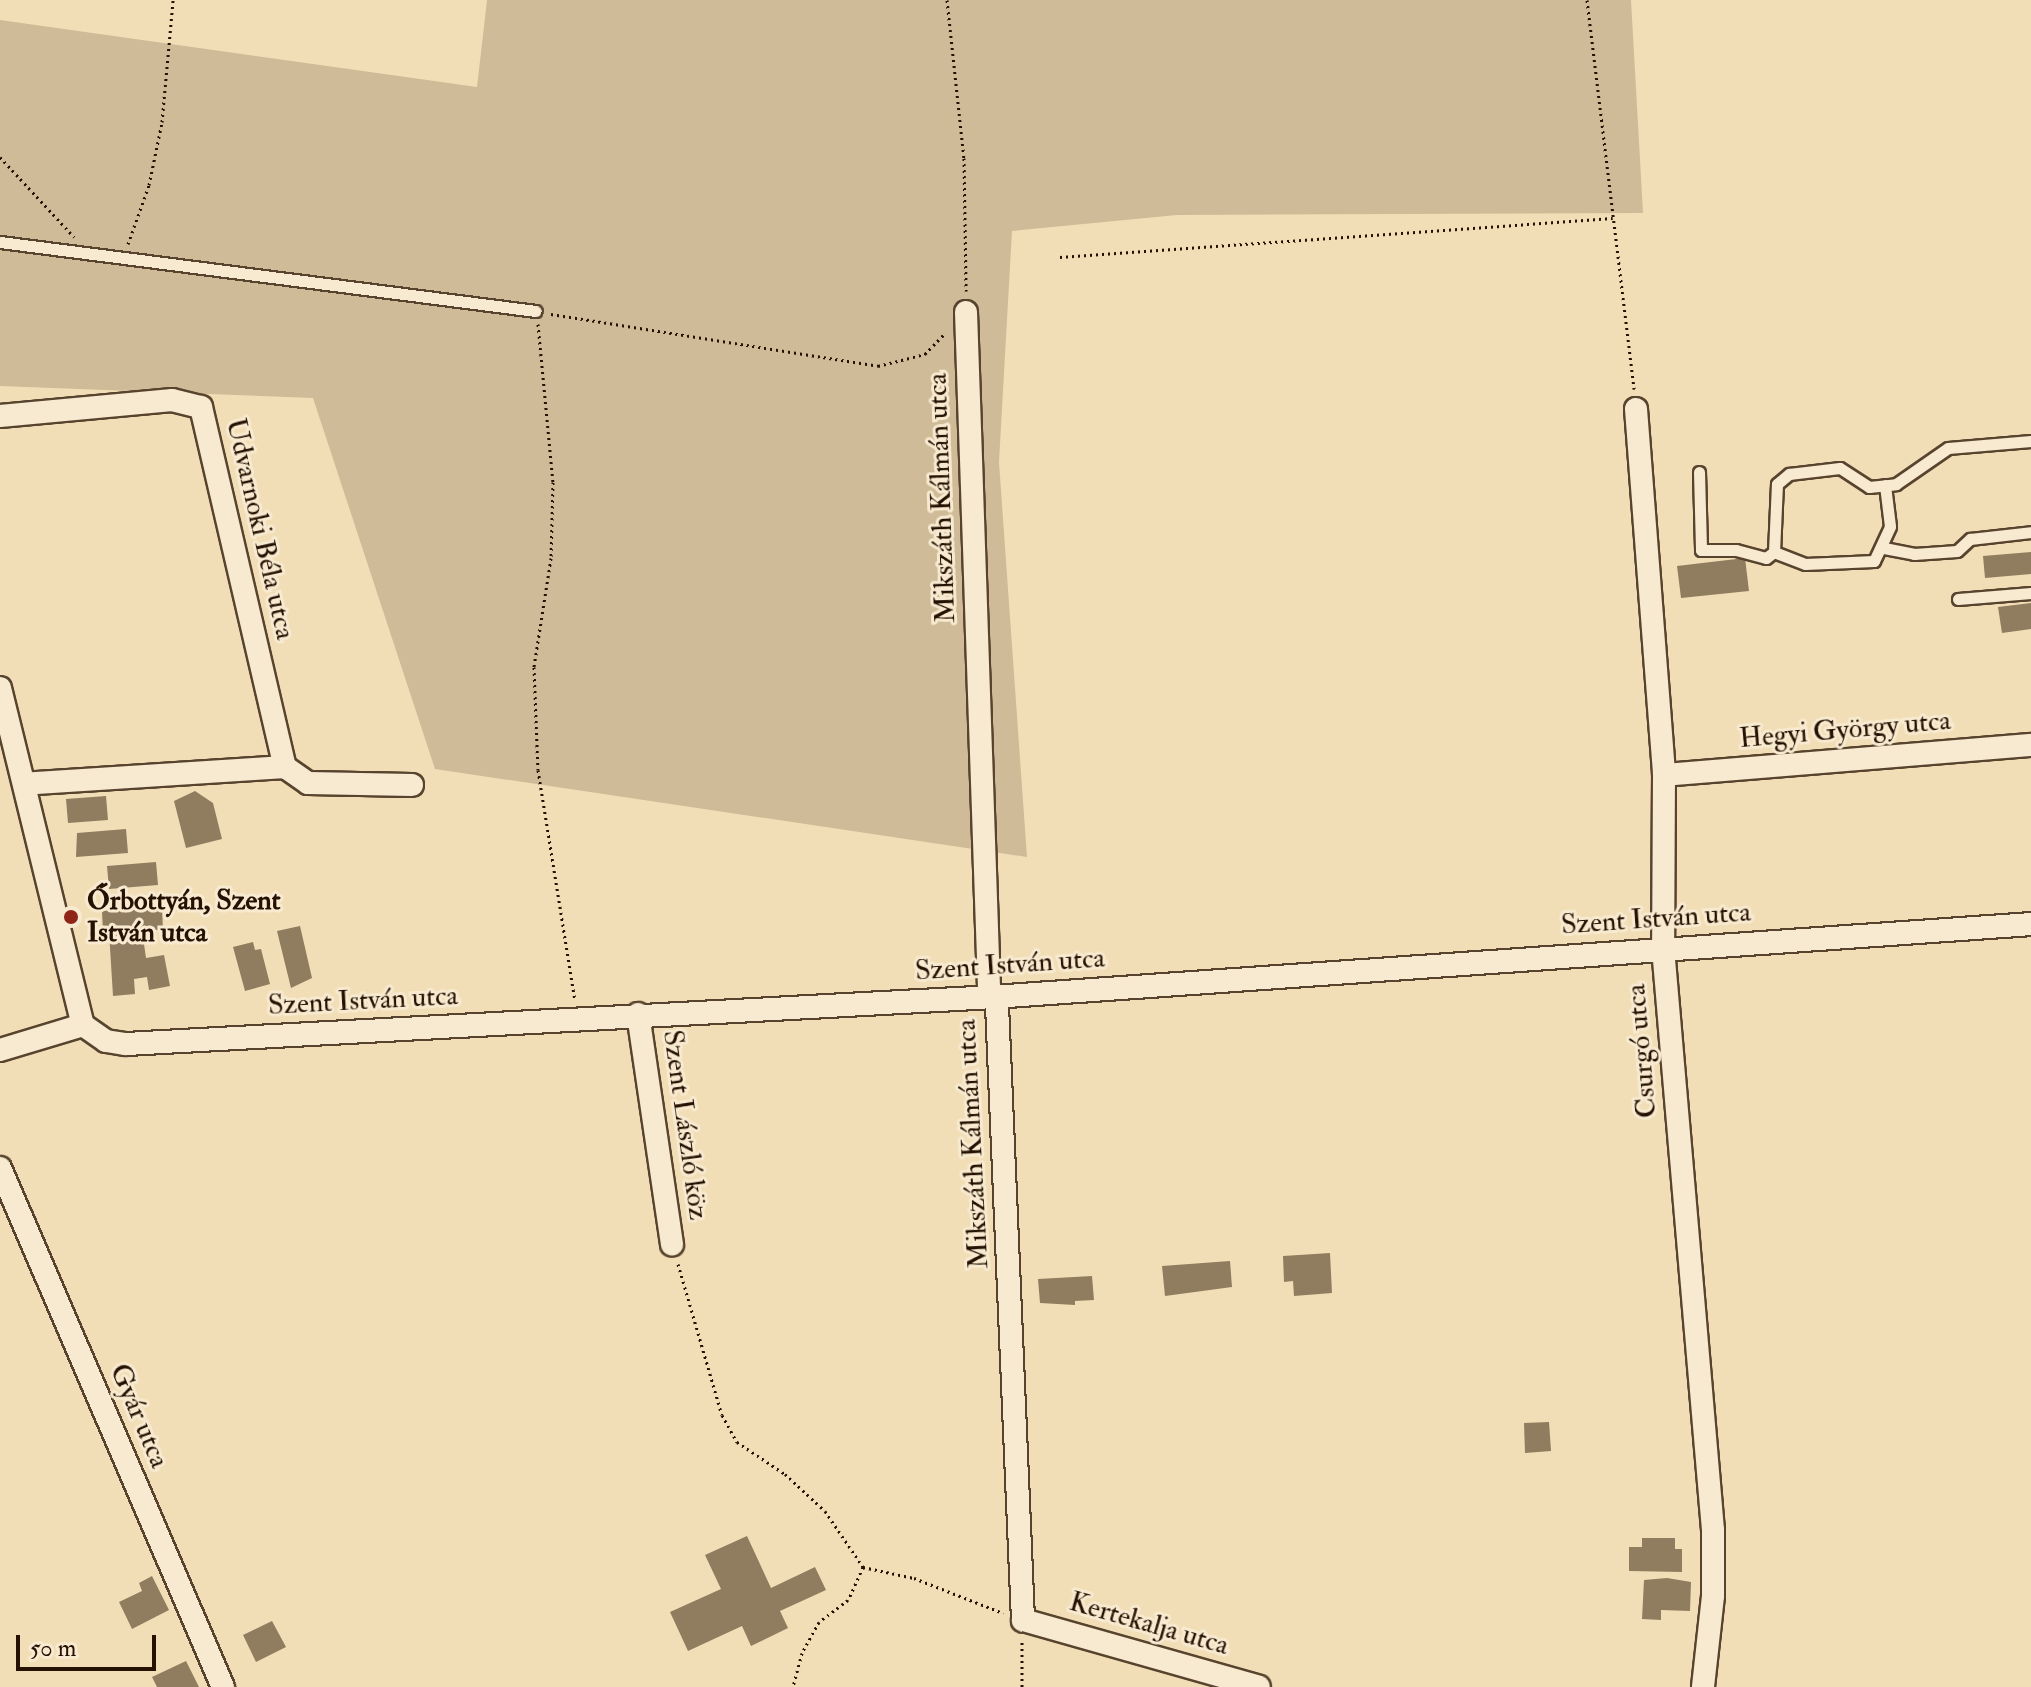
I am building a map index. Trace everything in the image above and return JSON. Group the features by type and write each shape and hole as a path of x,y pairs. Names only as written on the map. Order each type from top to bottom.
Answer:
{"street":[{"name":"Mikszáth Kálmán utca","path":"966,312 993,997 1023,1620"},
{"name":"Udvarnoki Béla utca","path":"0,416 172,400 201,407 285,767"},
{"name":"Csurgó utca","path":"1636,409 1664,775 1663,948 1713,1530 1713,1596 1703,1687"},
{"path":"0,688 83,1025 0,1050"},
{"name":"Hegyi György utca","path":"1664,775 2031,745"},
{"path":"25,784 285,767 308,783 412,785"},
{"name":"Szent István utca","path":"83,1025 106,1041 126,1044 993,997 2031,924"},
{"name":"Szent László köz","path":"638,1014 672,1245"},
{"name":"Gyár utca","path":"0,1168 223,1687"},
{"name":"Kertekalja utca","path":"1023,1620 1259,1687"}],"lane":[{"path":"0,242 536,311"},
{"path":"1774,552 1777,484 1789,474 1840,468 1869,487 1896,484 1948,448 2031,441"},
{"path":"1699,472 1701,550 1736,550 1766,558 1774,552"},
{"path":"1774,552 1805,564 1848,566 1874,561 1884,548 1890,526 1885,485"},
{"path":"1884,548 1914,554 1957,551 1970,539 2031,532"},
{"path":"1958,599 2031,593"}],"path":[{"path":"123,259 149,185 162,122 173,0"},
{"path":"577,1019 538,770 534,667 551,558 553,482 536,311 878,366 925,354 966,312 964,158 947,0"},
{"path":"1587,0 1636,409"},
{"path":"0,157 91,255"},
{"path":"1060,257 1613,218"},
{"path":"672,1245 722,1415 737,1442 785,1474 825,1511 863,1567 914,1578 1023,1620 1022,1687"},
{"path":"793,1687 802,1653 819,1622 848,1600 863,1567"}],"shaded area":[{"path":"487,0 1631,0 1643,213 1177,215 1012,231 999,462 1027,857 435,769 313,398 0,386 0,20 477,87"}],"building":[{"path":"2031,552 2031,574 1985,578 1983,556"},
{"path":"1745,558 1749,591 1681,598 1677,566"},
{"path":"2031,603 2031,629 2002,633 1998,607"},
{"path":"195,791 213,803 222,839 186,848 174,801"},
{"path":"106,796 108,820 68,823 66,799"},
{"path":"126,829 128,853 76,857 77,833"},
{"path":"156,862 158,885 109,889 107,866"},
{"path":"162,908 163,930 142,930 146,958 164,955 170,986 149,990 147,977 134,979 135,994 113,996 109,932 103,932 102,911"},
{"path":"300,926 312,978 291,988 277,931"},
{"path":"253,942 255,950 261,949 270,984 245,991 233,947"},
{"path":"1330,1253 1332,1293 1294,1296 1293,1281 1284,1282 1283,1256"},
{"path":"1230,1261 1232,1287 1165,1296 1162,1266"},
{"path":"1092,1276 1094,1300 1075,1301 1075,1305 1040,1303 1038,1279"},
{"path":"1549,1422 1551,1451 1525,1453 1524,1423"},
{"path":"747,1536 771,1588 815,1567 826,1590 780,1611 788,1628 751,1646 742,1626 688,1651 670,1612 721,1589 705,1555"},
{"path":"1642,1538 1675,1538 1675,1549 1682,1549 1682,1572 1629,1571 1629,1547 1642,1547"},
{"path":"152,1576 169,1610 132,1629 119,1602 142,1591 139,1583"},
{"path":"1667,1578 1691,1582 1690,1611 1661,1610 1661,1620 1642,1619 1644,1580"},
{"path":"272,1621 286,1647 256,1662 243,1635"},
{"path":"186,1661 199,1687 157,1687 152,1677"}],"place":[{"name":"Őrbottyán, Szent István utca","path":"71,917"}]}
